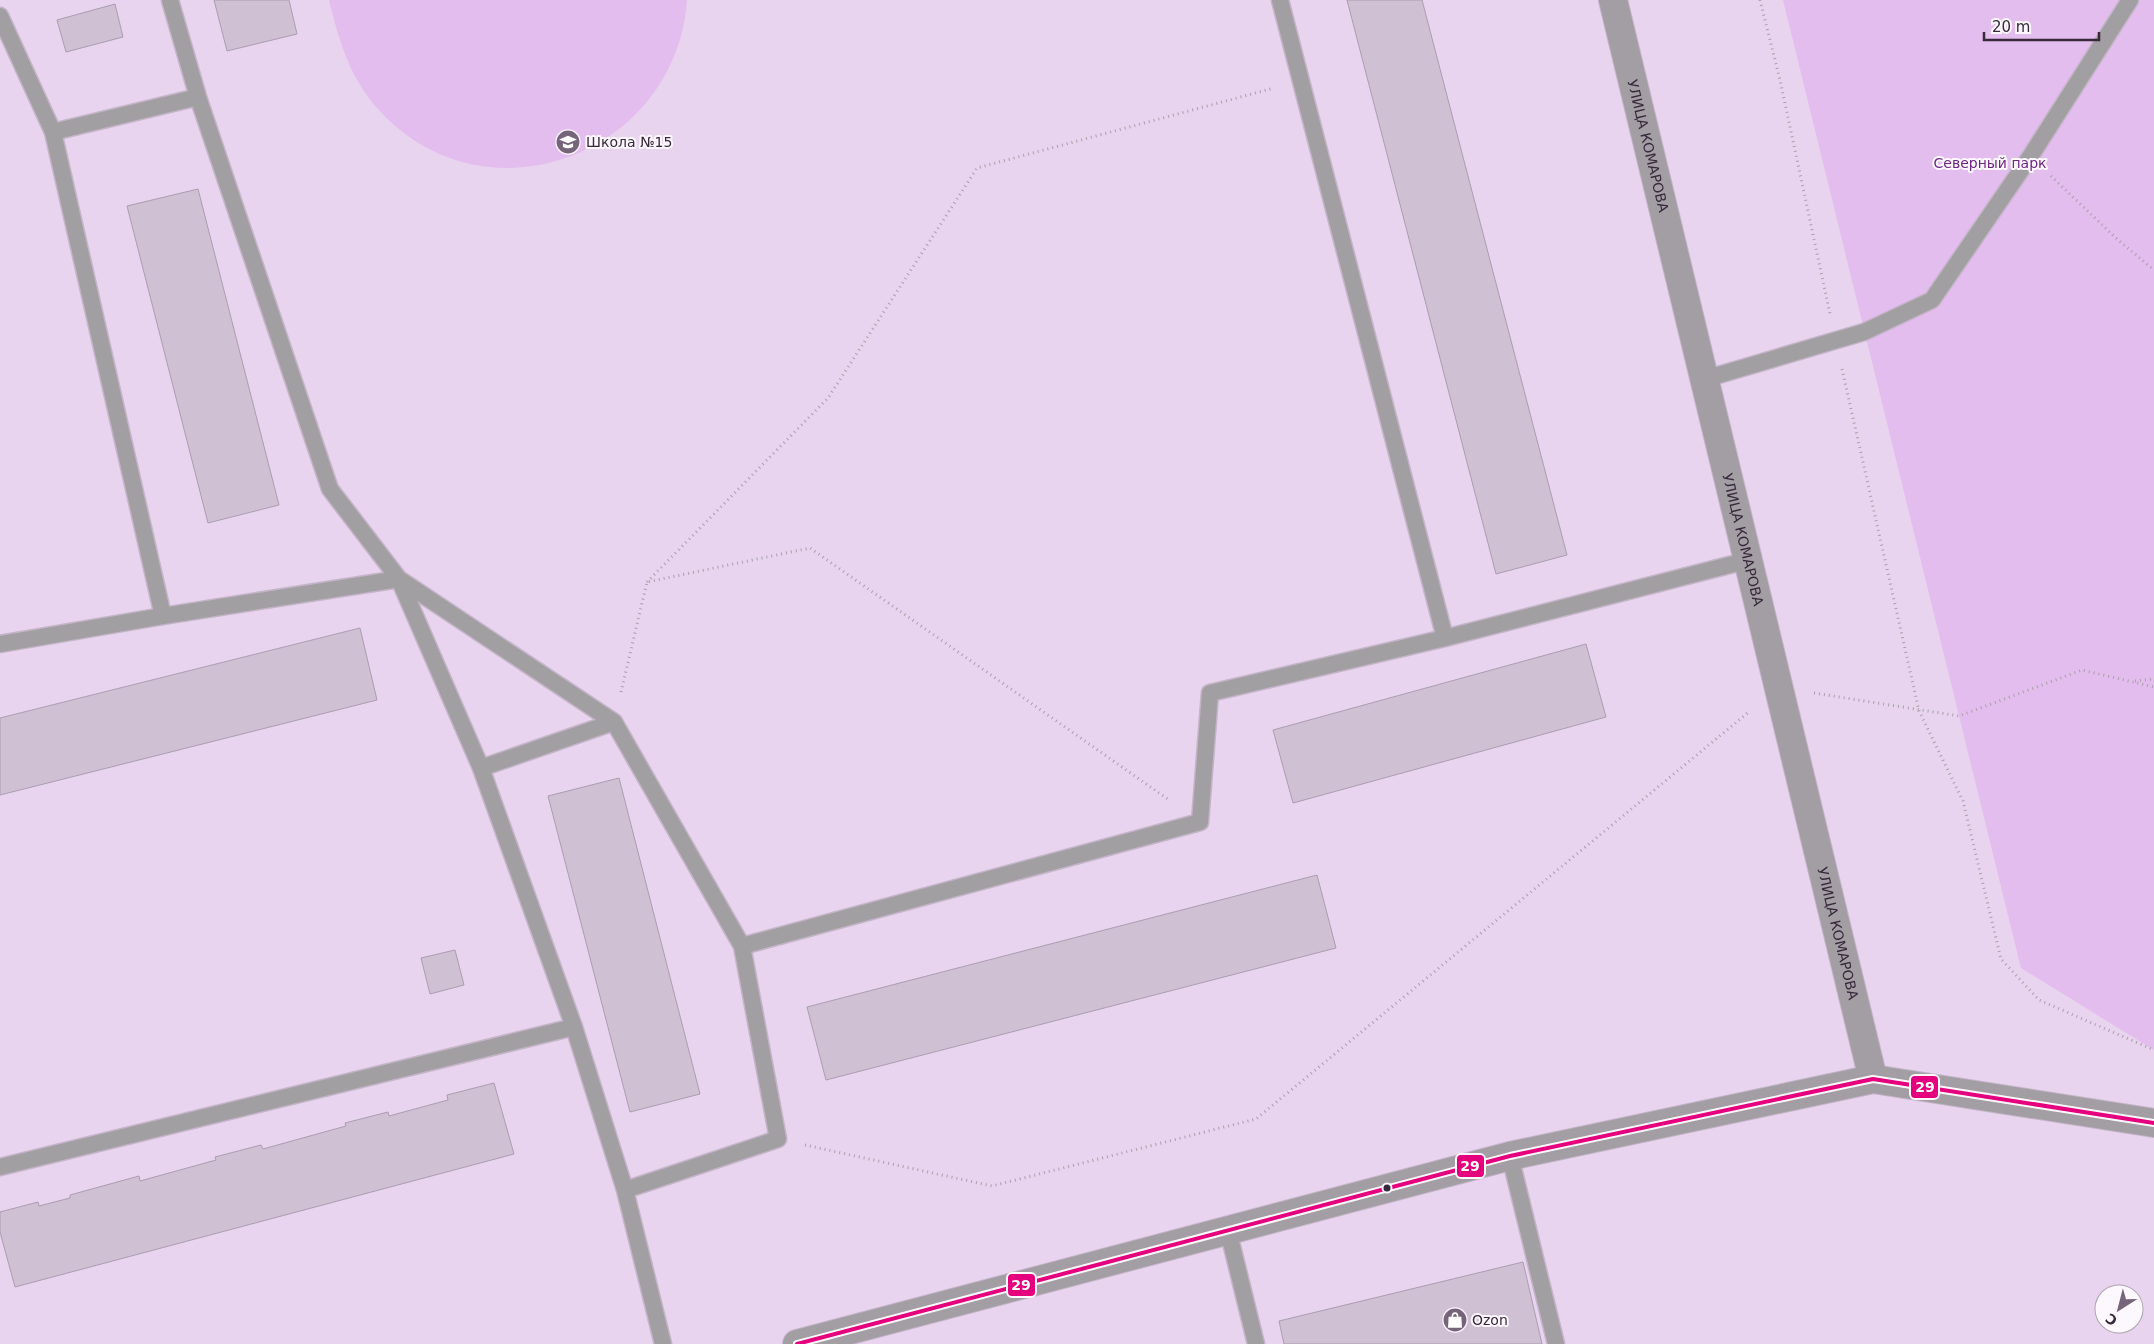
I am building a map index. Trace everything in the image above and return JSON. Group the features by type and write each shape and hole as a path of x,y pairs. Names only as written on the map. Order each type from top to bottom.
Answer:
{"street":[{"name":"УЛИЦА КОМАРОВА","path":"1613,0 1873,1079"},
{"path":"797,1344 1510,1156 1873,1079 2154,1124"}],"lane":[{"path":"170,0 198,97 330,489 399,579 481,768 574,1027 625,1190 663,1344"},
{"path":"1280,0 1445,638"},
{"path":"1705,379 1864,332 1932,300 2030,157 2130,0"},
{"path":"0,16 53,132 164,616"},
{"path":"53,132 198,97"},
{"path":"742,946 1200,822 1210,693 1445,638 1749,560"},
{"path":"0,644 399,579 614,722 742,946 778,1139 625,1190"},
{"path":"481,768 614,722"},
{"path":"0,1168 574,1027"},
{"path":"1510,1156 1556,1344"},
{"path":"1228,1230 1256,1344"}],"path":[{"path":"1760,0 1780,80 1919,711 1963,801 2002,959 2040,1000 2154,1050"},
{"path":"614,722 647,582 828,398 977,168 1301,80"},
{"path":"2030,157 2154,270"},
{"path":"647,582 810,548 1200,822"},
{"path":"778,1139 992,1186 1256,1119 1779,687 1959,716 2082,670 2154,687"},
{"path":"2132,681 2154,679"}],"green space":[{"path":"329,0 687,0 675,54 649,99 612,134 568,157 519,168 469,164 421,145 378,109 368,97 346,58"},
{"name":"Северный парк","path":"1783,0 2154,0 2154,1050 2021,968"}],"building":[{"path":"214,0 289,0 297,34 227,51"},
{"path":"1347,0 1422,0 1567,555 1496,574"},
{"path":"115,4 123,37 66,52 57,20"},
{"path":"198,189 279,505 208,523 127,206"},
{"path":"360,628 377,700 0,795 0,718"},
{"path":"1586,644 1606,717 1293,803 1273,730"},
{"path":"619,778 700,1094 630,1112 548,796"},
{"path":"1317,875 1336,948 826,1080 807,1007"},
{"path":"455,950 464,985 430,994 421,958"},
{"path":"494,1083 514,1154 15,1287 0,1232 0,1212 38,1202 39,1206 70,1198 70,1195 139,1176 140,1181 216,1160 215,1157 261,1145 263,1149 346,1126 345,1123 388,1112 389,1116 448,1100 447,1095"},
{"path":"1523,1262 1542,1344 1284,1344 1279,1321"}],"transit line":[{"name":"29","path":"797,1344 1510,1156 1873,1079 2154,1123"}],"place":[{"name":"Школа №15","path":"568,142"},
{"name":"Ozon","path":"1455,1320"}]}
